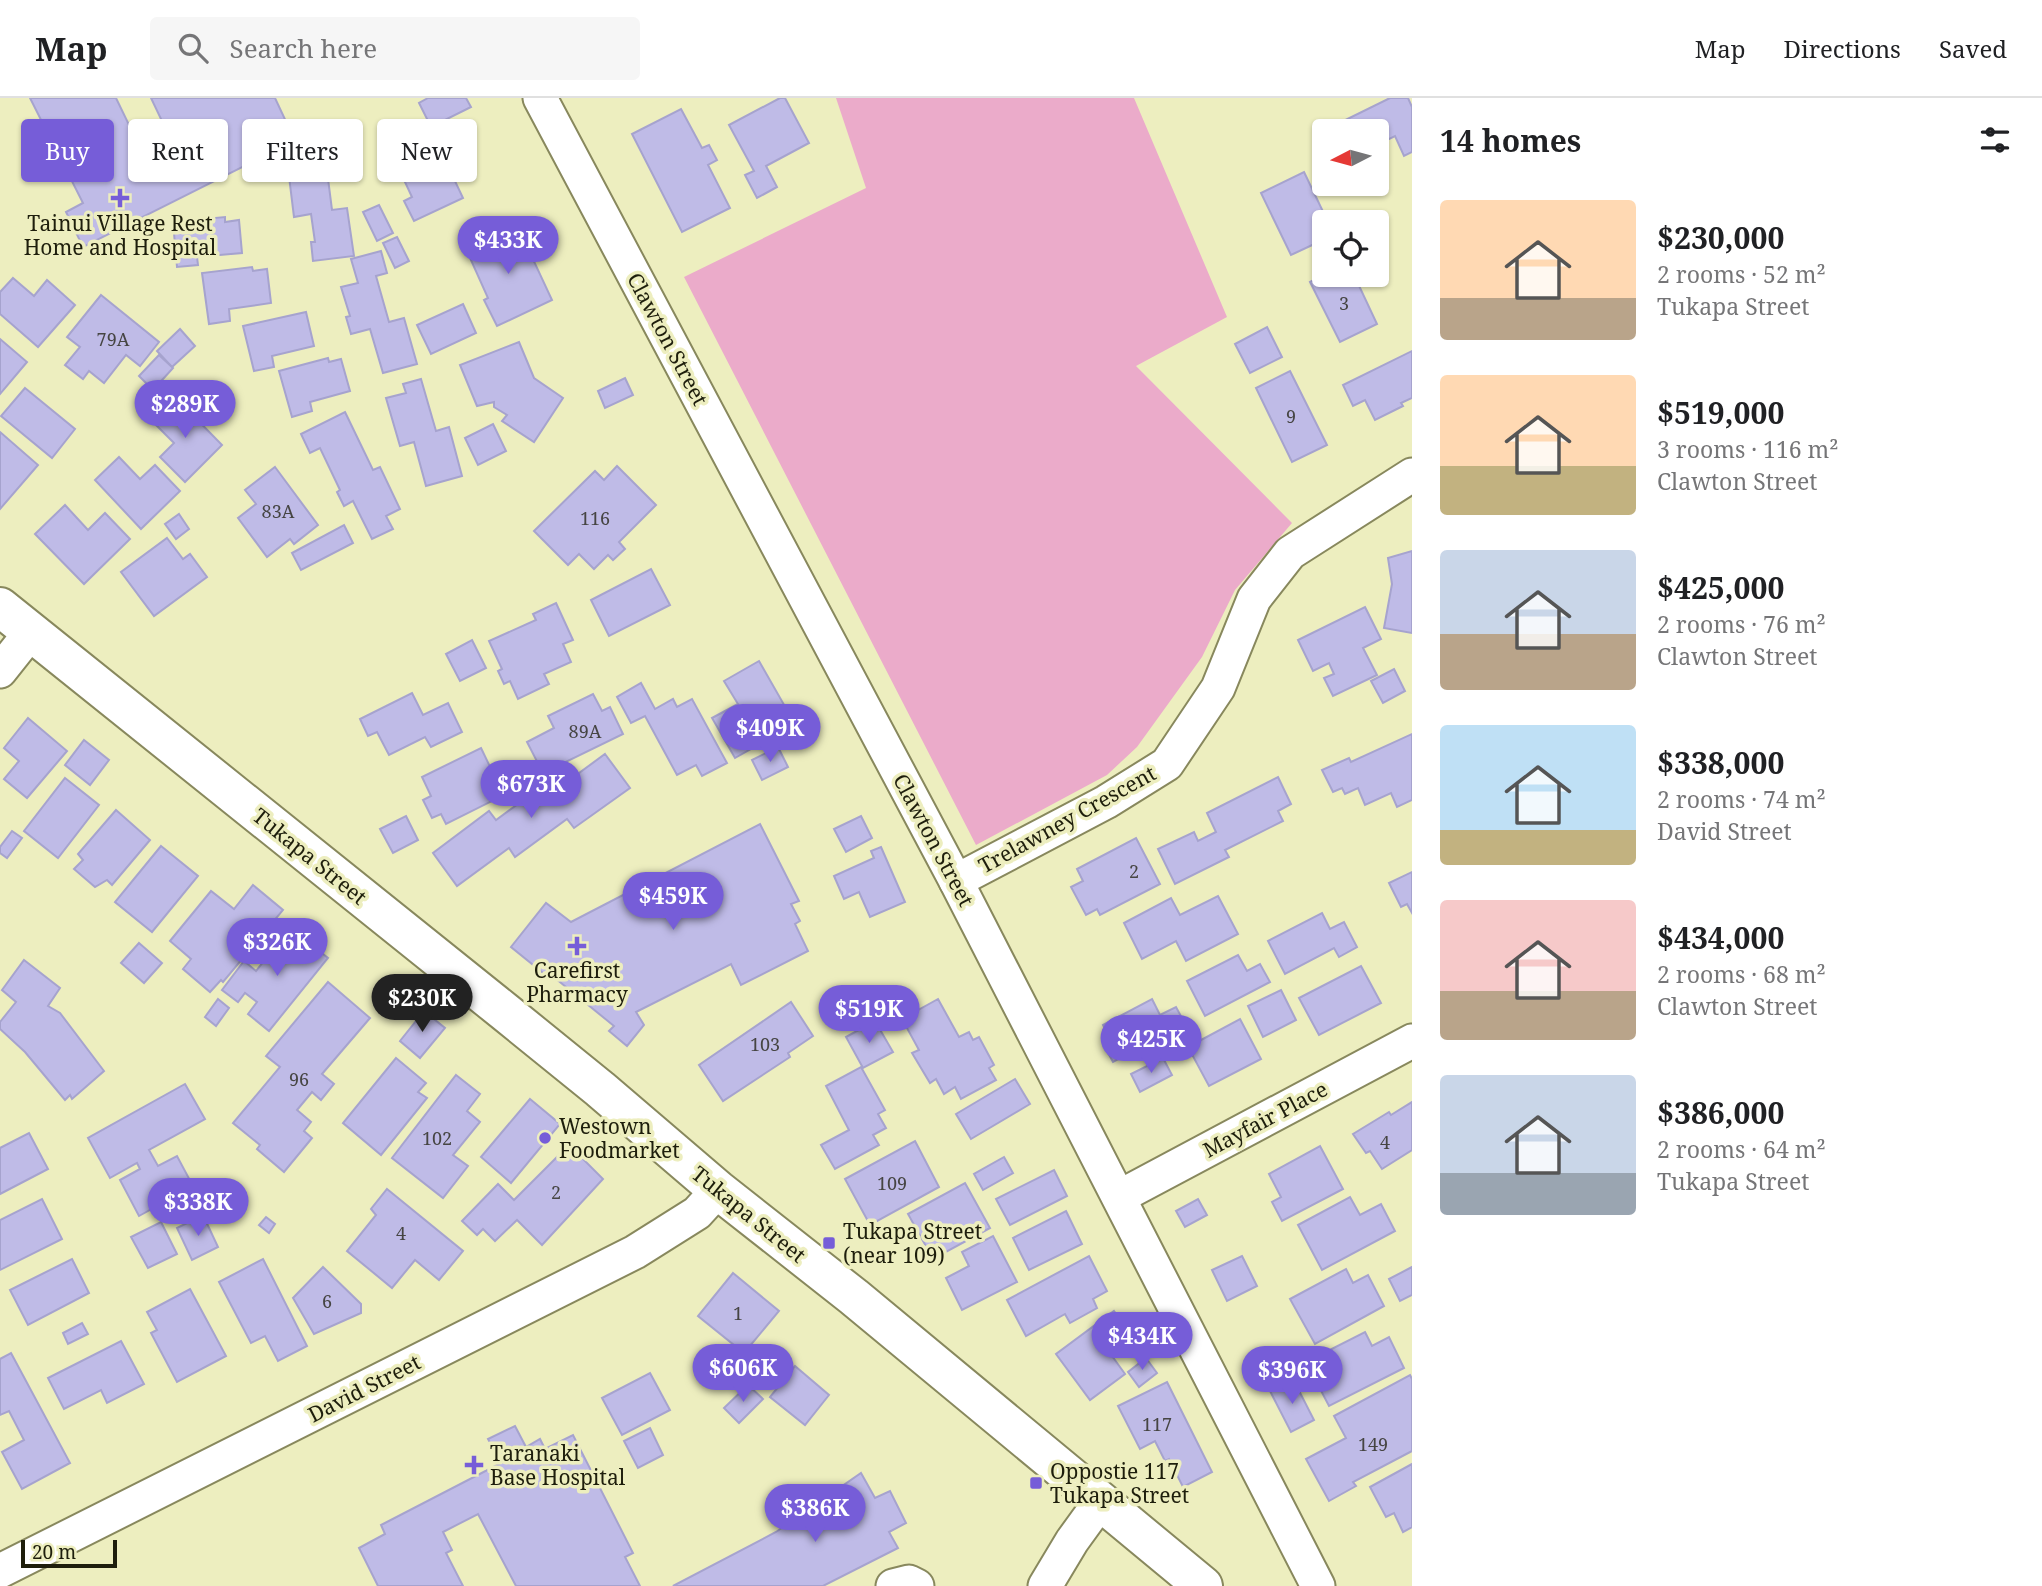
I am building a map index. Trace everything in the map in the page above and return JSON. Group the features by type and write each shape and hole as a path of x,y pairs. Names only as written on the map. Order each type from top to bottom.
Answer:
{"main road":[{"name":"Tukapa Street","path":"0,607 505,1012 718,1190 854,1297 1203,1586"}],"street":[{"name":"Clawton Street","path":"540,98 956,881 1318,1586"},
{"name":"Trelawney Crescent","path":"956,881 1106,802 1167,764 1218,688 1254,599 1290,553 1412,475"},
{"path":"0,671 31,632"},
{"name":"Mayfair Place","path":"1119,1197 1412,1041"},
{"name":"David Street","path":"0,1571 635,1252 697,1213 718,1190"},
{"path":"1045,1586 1072,1541 1101,1502"},
{"path":"893,1586 909,1582 917,1586"}],"shaded area":[{"path":"836,98 1134,98 1227,317 1136,366 1292,523 1235,590 1202,657 1137,747 1107,775 976,845 684,277 866,188"}],"building":[{"path":"30,98 116,98 128,123 128,182 212,182 83,247 66,212 83,203 72,182 114,182 114,119 41,119"},
{"path":"151,98 275,98 285,119 242,119 242,167 228,174 228,119 161,119"},
{"path":"428,98 466,98 471,107 447,119 427,119 419,103"},
{"path":"780,98 785,98 809,143 766,166 777,187 757,198 745,175 754,171 729,125"},
{"path":"1390,98 1408,98 1412,107 1412,152 1404,156 1395,136 1390,138 1390,119 1347,119"},
{"path":"681,109 702,148 709,145 717,160 708,165 730,208 682,232 632,134"},
{"path":"1304,172 1312,189 1312,196 1316,196 1322,210 1312,210 1312,245 1291,255 1261,193"},
{"path":"290,182 328,182 332,210 347,208 354,256 313,261 311,242 315,242 311,214 294,217"},
{"path":"405,182 455,182 463,198 414,221 404,201 412,197"},
{"path":"379,205 393,233 377,241 363,212"},
{"path":"225,217 225,222 239,220 242,253 197,257 198,265 177,267 173,222"},
{"path":"517,225 552,300 497,326 484,300 488,298 466,249"},
{"path":"397,237 409,261 395,268 383,243"},
{"path":"381,251 387,273 376,276 389,322 404,318 417,364 383,373 370,329 351,334 346,317 350,316 341,287 358,283 351,259"},
{"path":"252,267 253,271 267,269 271,303 229,309 230,321 209,324 202,273"},
{"path":"13,278 34,296 47,280 75,305 38,347 0,314 0,292"},
{"path":"1312,287 1360,287 1377,324 1340,342"},
{"path":"101,295 159,342 140,366 126,355 104,383 89,371 83,379 65,365 80,347 67,337"},
{"path":"463,304 476,333 431,354 417,325"},
{"path":"306,312 314,346 272,356 274,367 254,371 243,326"},
{"path":"1267,327 1282,357 1250,373 1235,344"},
{"path":"180,329 195,346 172,367 157,351"},
{"path":"0,339 27,362 0,394"},
{"path":"519,342 534,378 563,398 534,442 502,421 507,415 494,407 494,402 477,406 460,365"},
{"path":"1412,351 1412,398 1401,403 1403,406 1375,420 1365,400 1353,406 1343,385"},
{"path":"159,355 173,368 153,390 139,376"},
{"path":"328,358 329,362 341,359 350,391 310,402 312,411 292,417 279,371"},
{"path":"1290,371 1327,445 1292,462 1256,388"},
{"path":"625,378 633,395 605,408 598,391"},
{"path":"421,379 436,431 449,427 462,476 426,486 414,442 400,446 386,398 406,393 403,384"},
{"path":"25,388 75,429 52,458 1,416"},
{"path":"175,397 222,445 185,482 160,457 174,443 152,421"},
{"path":"345,412 373,470 380,467 400,509 386,516 393,529 372,539 353,501 344,506 337,492 340,490 320,448 310,453 301,434"},
{"path":"493,424 506,451 478,465 465,438"},
{"path":"0,432 38,465 0,509"},
{"path":"119,457 140,479 155,465 180,491 141,529 95,480"},
{"path":"617,466 656,505 619,542 625,549 613,560 608,555 594,569 579,554 568,565 534,531 595,471 604,480"},
{"path":"275,467 318,525 294,544 290,539 267,557 238,518 256,504 245,490"},
{"path":"65,505 88,530 105,513 130,539 84,584 35,534"},
{"path":"179,514 189,529 176,539 165,524"},
{"path":"344,525 353,543 301,570 292,553"},
{"path":"167,538 183,559 190,554 207,577 154,616 121,572"},
{"path":"1412,551 1412,633 1384,628 1392,584 1388,558"},
{"path":"651,569 670,605 609,636 591,600"},
{"path":"556,603 573,640 563,644 571,662 544,674 549,684 518,699 510,681 504,684 498,671 502,669 489,641 536,620 533,614"},
{"path":"1365,607 1381,639 1363,648 1377,675 1333,696 1324,678 1334,674 1329,663 1313,671 1298,640"},
{"path":"472,640 486,668 460,681 446,654"},
{"path":"759,661 795,724 735,758 712,718 738,704 724,681"},
{"path":"1394,669 1405,691 1383,703 1371,681"},
{"path":"641,683 655,709 673,699 677,707 692,699 727,763 702,776 696,765 677,775 645,716 631,723 617,697"},
{"path":"412,693 423,715 448,703 462,732 431,747 425,737 389,755 377,732 368,736 360,719"},
{"path":"593,694 602,711 610,707 623,734 543,773 527,742 554,728 548,716"},
{"path":"28,718 67,751 27,798 4,779 19,761 4,748"},
{"path":"1412,734 1412,800 1397,807 1391,793 1365,805 1358,788 1345,794 1342,788 1333,792 1322,770 1349,758 1351,762"},
{"path":"84,740 109,760 90,785 65,765"},
{"path":"778,747 788,767 762,780 752,760"},
{"path":"481,748 493,773 501,769 512,791 446,824 441,814 432,818 423,800 431,796 422,777"},
{"path":"605,754 630,788 574,828 567,819 515,857 509,848 457,886 433,853 489,811 496,820 547,783 553,792"},
{"path":"1278,777 1291,804 1278,811 1283,821 1225,850 1229,857 1175,884 1158,849 1194,832 1198,841 1216,832 1207,813"},
{"path":"65,778 99,805 58,858 24,831"},
{"path":"116,810 150,840 112,885 107,880 95,887 74,869 83,860 78,854"},
{"path":"406,816 418,840 393,853 380,829"},
{"path":"861,816 872,838 846,852 834,829"},
{"path":"760,824 799,901 791,904 800,921 795,924 808,951 741,985 731,964 636,1012 644,1025 627,1046 609,1031 614,1026 550,974 548,977 511,947 546,903 571,922"},
{"path":"12,831 22,838 7,858 0,853 0,847"},
{"path":"1136,838 1160,884 1100,915 1097,909 1086,915 1071,887 1083,881 1077,869"},
{"path":"161,846 198,876 152,932 115,902"},
{"path":"881,847 905,902 870,917 859,892 844,899 834,876 874,858 871,851"},
{"path":"1412,872 1412,913 1407,904 1401,907 1389,883"},
{"path":"253,885 283,910 223,982 221,980 210,992 183,969 191,959 170,941 211,891 234,909"},
{"path":"1218,896 1238,934 1186,961 1176,941 1142,959 1124,923 1171,898 1180,915"},
{"path":"1322,913 1330,929 1344,922 1357,947 1339,957 1334,948 1285,974 1268,941"},
{"path":"290,928 328,958 269,1031 248,1014 257,1002 245,993 238,1002 222,990 244,961 256,971"},
{"path":"139,943 162,963 144,983 121,963"},
{"path":"1238,955 1247,971 1260,964 1270,982 1205,1016 1187,981"},
{"path":"24,960 60,988 48,1006 60,1013 104,1071 72,1099 70,1095 65,1100 25,1052 0,1029 0,1022 16,1002 2,990"},
{"path":"1361,966 1381,1003 1319,1035 1299,998"},
{"path":"328,982 370,1018 322,1074 334,1084 321,1100 312,1092 297,1110 311,1122 304,1131 312,1138 284,1172 257,1149 260,1145 233,1123 280,1067 266,1056"},
{"path":"1281,990 1296,1020 1263,1037 1248,1006"},
{"path":"218,999 229,1008 216,1026 205,1017"},
{"path":"938,999 959,1037 969,1032 973,1040 979,1037 994,1065 989,1068 996,1080 961,1099 955,1087 944,1094 936,1079 930,1083 912,1053 919,1050 902,1019"},
{"path":"1152,999 1160,1015 1176,1007 1190,1033 1172,1043 1166,1034 1113,1062 1108,1053 1115,1049 1103,1025"},
{"path":"791,1002 813,1036 788,1053 790,1057 723,1101 699,1065"},
{"path":"424,1011 445,1028 420,1058 400,1041"},
{"path":"1240,1019 1261,1059 1209,1086 1188,1047"},
{"path":"875,1021 893,1052 863,1068 846,1037"},
{"path":"396,1058 426,1083 418,1092 427,1098 381,1155 343,1123"},
{"path":"1163,1058 1172,1075 1140,1092 1131,1074"},
{"path":"861,1067 885,1110 878,1114 886,1128 873,1135 879,1145 835,1169 821,1145 849,1130 826,1086"},
{"path":"456,1075 480,1094 467,1111 480,1122 453,1155 468,1166 443,1198 392,1158"},
{"path":"1015,1079 1030,1104 971,1139 956,1114"},
{"path":"185,1084 205,1119 149,1150 158,1166 177,1156 193,1186 139,1216 120,1180 140,1169 137,1163 110,1178 88,1138"},
{"path":"530,1099 560,1124 511,1183 481,1157"},
{"path":"1412,1102 1412,1150 1382,1169 1370,1151 1366,1153 1353,1134 1389,1112 1391,1115"},
{"path":"29,1133 48,1169 0,1194 0,1148"},
{"path":"915,1141 939,1187 870,1225 845,1179"},
{"path":"569,1145 603,1179 542,1245 517,1220 495,1241 483,1229 477,1235 462,1221 498,1184 514,1200"},
{"path":"1320,1146 1343,1189 1282,1221 1272,1202 1281,1197 1269,1174"},
{"path":"1004,1157 1013,1173 983,1190 974,1174"},
{"path":"1054,1170 1067,1196 1010,1225 996,1199"},
{"path":"965,1183 990,1228 933,1259 908,1214"},
{"path":"387,1189 463,1251 439,1280 415,1260 392,1288 347,1251 376,1215 371,1209"},
{"path":"1350,1197 1360,1215 1381,1204 1395,1231 1322,1270 1298,1225"},
{"path":"42,1199 62,1239 0,1270 0,1220"},
{"path":"1198,1199 1207,1215 1185,1227 1176,1211"},
{"path":"1066,1211 1082,1244 1029,1270 1013,1238"},
{"path":"203,1215 218,1247 192,1260 177,1228"},
{"path":"266,1217 275,1224 269,1233 259,1225"},
{"path":"161,1222 177,1254 148,1268 131,1237"},
{"path":"993,1236 1017,1282 962,1310 946,1278 969,1266 962,1252"},
{"path":"1089,1256 1107,1291 1093,1299 1097,1308 1070,1323 1065,1314 1026,1336 1007,1300"},
{"path":"1242,1256 1257,1286 1227,1301 1212,1270"},
{"path":"72,1259 89,1293 28,1325 10,1290"},
{"path":"263,1259 307,1346 278,1361 265,1336 251,1343 219,1282"},
{"path":"323,1267 361,1304 361,1313 314,1334 293,1298"},
{"path":"1412,1267 1412,1295 1400,1301 1389,1279"},
{"path":"1346,1269 1353,1283 1368,1275 1384,1306 1315,1344 1290,1299"},
{"path":"733,1273 779,1311 744,1353 698,1316"},
{"path":"190,1289 226,1356 177,1382 151,1333 157,1330 147,1312"},
{"path":"1114,1311 1130,1332 1107,1349 1125,1374 1090,1400 1056,1354"},
{"path":"82,1323 88,1334 68,1344 63,1333"},
{"path":"1365,1332 1372,1346 1389,1337 1404,1368 1329,1406 1306,1362"},
{"path":"121,1341 144,1384 107,1403 101,1390 64,1409 48,1378"},
{"path":"11,1353 70,1463 22,1489 2,1452 24,1440 9,1411 0,1415 0,1359"},
{"path":"1146,1358 1157,1373 1139,1387 1128,1372"},
{"path":"795,1366 829,1395 805,1425 770,1397"},
{"path":"650,1373 670,1410 622,1435 602,1398"},
{"path":"1410,1375 1412,1451 1353,1482 1356,1486 1329,1501 1306,1459 1346,1438 1334,1416"},
{"path":"1293,1379 1314,1420 1291,1432 1270,1391"},
{"path":"1167,1382 1212,1472 1183,1487 1169,1459 1165,1461 1155,1441 1140,1449 1118,1406"},
{"path":"748,1385 763,1399 739,1423 724,1408"},
{"path":"515,1426 526,1447 540,1439 545,1449 573,1435 633,1553 625,1557 640,1586 516,1586 478,1514 443,1532 452,1550 446,1553 463,1586 378,1586 359,1548 385,1534 381,1525 501,1463 488,1439"},
{"path":"650,1428 663,1455 638,1468 624,1441"},
{"path":"1412,1464 1412,1527 1403,1532 1394,1513 1386,1517 1370,1487"},
{"path":"861,1473 875,1498 890,1491 906,1523 889,1532 898,1548 823,1586 673,1586 776,1532"}],"place":[{"name":"Tainui Village Rest Home and Hospital","path":"120,198"},
{"name":"Carefirst Pharmacy","path":"577,946"},
{"name":"Westown Foodmarket","path":"545,1138"},
{"name":"Tukapa Street (near 109)","path":"829,1243"},
{"name":"Taranaki Base Hospital","path":"474,1465"},
{"name":"Oppostie 117 Tukapa Street","path":"1036,1483"}]}
